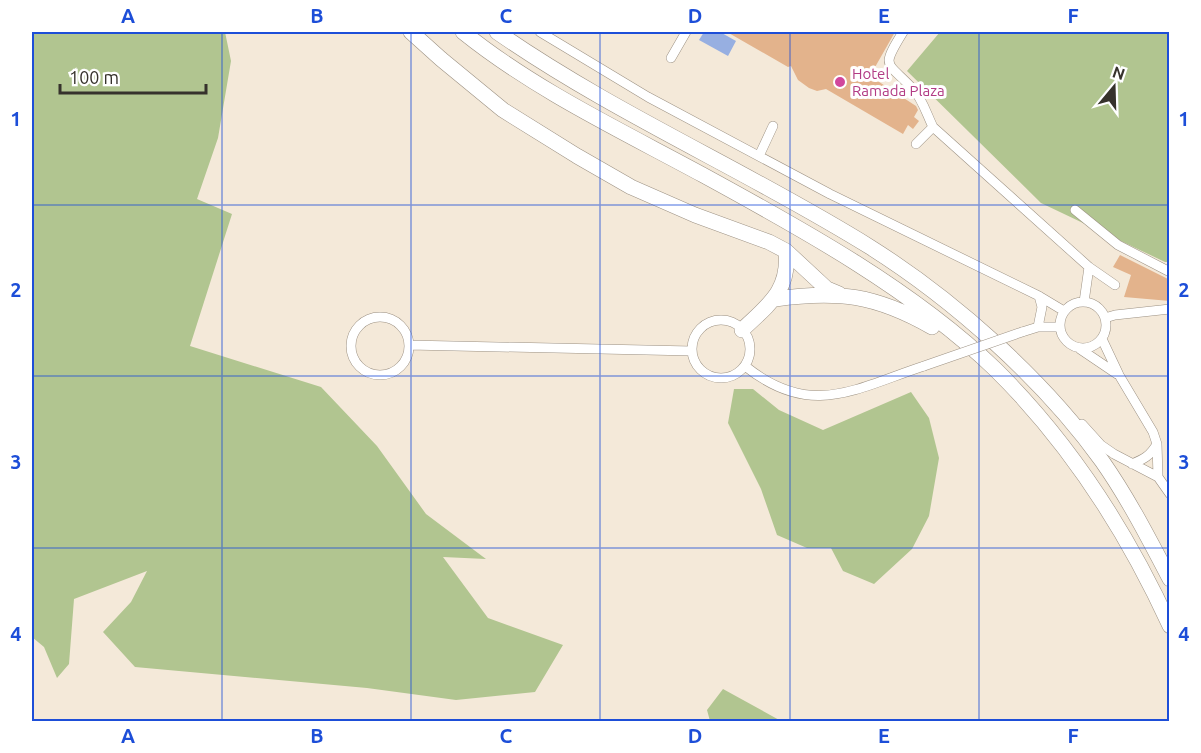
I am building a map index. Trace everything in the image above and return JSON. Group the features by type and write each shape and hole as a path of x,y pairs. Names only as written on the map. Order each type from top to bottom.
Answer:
{"highway":[{"path":"411,32 503,110 577,156 631,187 695,215 769,242 786,251 816,281 839,294"},
{"path":"463,32 540,85 827,245 944,325 993,368 1069,452 1122,531 1170,626"},
{"path":"497,32 561,74 870,248 949,304 1046,393 1102,462 1138,519 1170,579"},
{"path":"742,330 775,299 782,287 786,273 786,251"},
{"path":"775,299 839,294 868,299 915,317 943,333 998,380 1050,436 1069,452"}],"street":[{"path":"540,32 648,97 830,194 1040,296 1064,311"},
{"path":"671,58 686,32"},
{"path":"903,32 890,53 888,61 891,69 915,90 933,127 1089,267 1115,285"},
{"path":"759,156 773,126"},
{"path":"916,144 933,127"},
{"path":"1075,210 1118,245 1170,272"},
{"path":"1084,302 1089,267"},
{"path":"1038,327 1042,306 1040,296"},
{"path":"1080,349 1096,345 1105,332 1105,318 1097,307 1084,302 1073,304 1064,311 1059,327 1066,342 1119,375"},
{"path":"1105,318 1170,309"},
{"path":"378,317 387,318 402,328 409,345 403,364 386,374 376,375 358,366 351,347 352,338 362,323 378,317"},
{"path":"727,321 742,330 748,338 750,348 745,366 738,373 729,377 712,377 698,367 692,351 696,334 710,322 727,321"},
{"path":"745,366 762,380 788,392 808,396 832,396 1038,327 1059,327"},
{"path":"1102,339 1119,375 1153,432 1157,444 1158,477"},
{"path":"409,345 692,351"},
{"path":"1012,360 1042,379 1101,445 1158,477 1170,494"},
{"path":"1132,464 1145,459 1157,444"}],"green space":[{"path":"32,32 225,32 231,61 218,138 197,199 232,214 190,346 321,387 377,446 426,514 486,559 443,557 488,618 563,645 535,692 456,700 367,688 135,667 103,632 131,602 147,571 74,599 69,664 57,678 44,647 32,637"},
{"path":"940,32 1169,32 1169,262 1041,203 907,71"},
{"path":"734,389 753,389 779,410 823,430 911,392 929,418 939,458 929,516 912,549 874,584 843,571 831,548 807,548 777,535 761,489 728,423"},
{"path":"723,689 781,721 710,721 707,710"}],"water":[{"path":"704,32 720,32 736,41 728,56 699,40"}],"building":[{"name":"Hotel Ramada Plaza","path":"727,32 895,32 870,76 916,106 918,110 914,117 919,121 913,129 908,125 903,134 826,89 817,91 809,88 798,80 791,66 788,67"},
{"path":"1120,255 1170,280 1170,301 1124,297 1131,275 1113,267"}],"place":[{"name":"Hotel Ramada Plaza","path":"840,82"}]}
